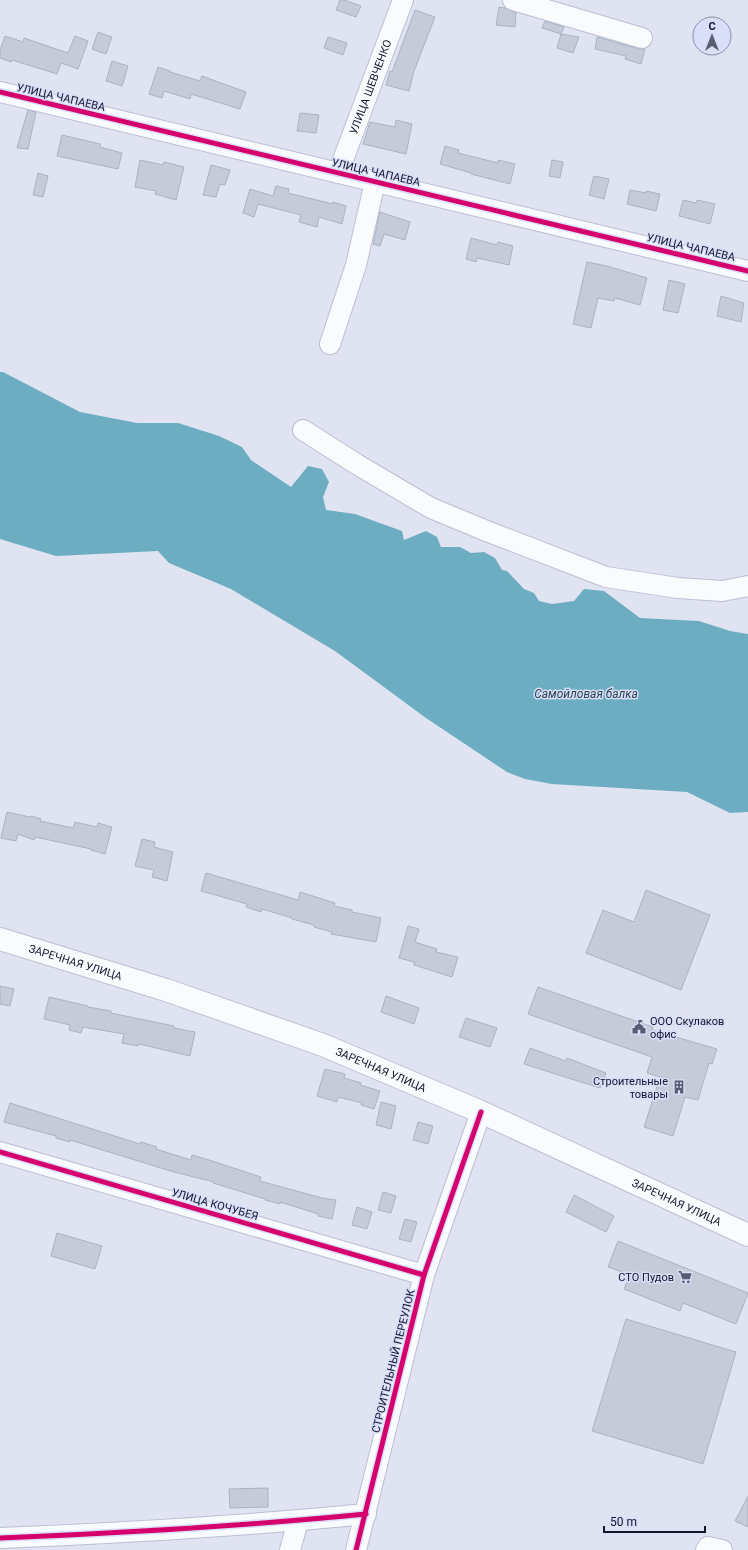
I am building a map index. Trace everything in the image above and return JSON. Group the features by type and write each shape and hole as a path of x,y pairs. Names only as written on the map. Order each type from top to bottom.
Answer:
{"main road":[{"name":"ЗАРЕЧНАЯ УЛИЦА","path":"0,939 166,990 315,1042 481,1112 748,1235"}],"street":[{"name":"УЛИЦА ШЕВЧЕНКО","path":"338,173 403,0"},
{"path":"513,0 642,38"},
{"name":"УЛИЦА ЧАПАЕВА","path":"0,92 748,271"},
{"path":"330,344 356,264 375,182"},
{"path":"303,430 358,465 431,508 488,532 606,577 678,588 722,591 748,586"},
{"name":"СТРОИТЕЛЬНЫЙ ПЕРЕУЛОК","path":"356,1550 424,1275 481,1112"},
{"name":"УЛИЦА КОЧУБЕЯ","path":"0,1152 424,1275"},
{"path":"0,1538 124,1542 366,1514"},
{"path":"290,1550 298,1521"},
{"path":"706,1550 708,1547 722,1550"}],"water":[{"name":"Самойловая балка","path":"0,372 3,372 80,412 137,423 178,423 219,436 242,447 251,460 291,487 308,466 322,469 329,482 323,497 326,510 355,514 402,531 404,540 426,531 437,537 441,547 460,547 471,553 484,552 495,558 502,570 507,571 524,589 534,593 539,601 552,604 574,601 584,589 604,591 640,618 699,621 730,631 748,634 748,812 730,813 687,792 552,784 525,779 507,772 426,718 335,651 231,589 169,563 158,551 56,556 0,539"}],"building":[{"path":"340,0 361,6 356,17 336,10"},
{"path":"499,7 516,13 515,27 496,25"},
{"path":"415,10 435,17 414,71 409,91 386,85 390,71 392,72"},
{"path":"545,21 564,27 561,34 542,28"},
{"path":"98,32 112,37 106,54 92,49"},
{"path":"561,34 579,37 573,53 557,48"},
{"path":"5,36 23,42 24,38 68,53 75,36 88,41 78,69 61,63 57,74 12,60 11,62 0,58 0,50"},
{"path":"328,37 347,43 343,55 324,48"},
{"path":"597,37 639,49 645,49 641,64 625,59 626,56 595,49"},
{"path":"112,61 128,66 122,86 106,81"},
{"path":"158,67 200,81 202,76 246,92 240,109 191,94 190,99 164,91 162,98 149,94"},
{"path":"28,110 36,112 28,149 17,148"},
{"path":"300,113 319,115 316,133 297,131"},
{"path":"396,120 412,124 406,154 363,144 370,122 395,127"},
{"path":"62,135 100,144 100,147 122,153 118,169 57,156"},
{"path":"445,146 459,150 458,153 498,163 498,160 515,164 510,184 440,164"},
{"path":"140,160 163,165 164,162 184,167 176,200 155,194 156,191 135,187"},
{"path":"552,160 563,162 560,178 549,176"},
{"path":"211,165 230,170 225,185 220,184 216,197 203,195"},
{"path":"38,173 48,176 43,197 33,195"},
{"path":"594,176 609,179 604,199 589,195"},
{"path":"276,186 289,189 288,193 346,206 342,224 319,217 317,227 299,222 301,215 258,204 254,217 243,213 250,189 273,196"},
{"path":"630,190 660,194 656,211 627,204"},
{"path":"683,200 696,203 697,200 715,204 710,224 679,216"},
{"path":"380,212 410,222 405,240 384,234 380,246 373,244"},
{"path":"471,238 497,245 498,242 513,246 509,265 477,258 476,262 466,259"},
{"path":"587,262 607,266 647,278 640,305 615,298 614,301 598,298 591,328 573,324"},
{"path":"669,280 685,284 678,313 663,310"},
{"path":"721,296 744,303 741,322 717,316"},
{"path":"7,812 31,816 41,819 40,821 73,828 75,822 97,827 98,823 112,827 105,854 91,849 35,837 34,840 18,834 16,841 1,838"},
{"path":"142,839 155,842 154,847 173,852 167,881 152,877 154,870 135,866"},
{"path":"206,873 298,900 300,892 335,903 334,906 352,910 352,912 381,918 376,942 331,934 332,932 314,927 314,925 262,909 261,912 246,907 247,904 201,891"},
{"path":"646,890 710,915 681,990 586,953 603,910 634,922"},
{"path":"408,926 419,929 415,942 437,949 436,952 458,957 452,977 414,965 414,962 399,958"},
{"path":"0,986 14,989 10,1006 0,1004"},
{"path":"538,987 653,1027 652,1030 717,1049 712,1064 709,1063 698,1100 685,1097 673,1136 644,1127 660,1077 647,1073 652,1057 528,1014"},
{"path":"386,996 419,1008 414,1024 381,1012"},
{"path":"49,997 195,1032 190,1056 139,1044 138,1046 122,1043 124,1034 83,1027 81,1033 69,1030 70,1025 44,1019"},
{"path":"466,1018 497,1028 490,1047 459,1037"},
{"path":"530,1048 566,1061 567,1058 606,1073 600,1088 524,1064"},
{"path":"325,1069 345,1074 344,1078 380,1091 374,1109 361,1105 362,1103 338,1097 337,1102 317,1096"},
{"path":"381,1102 396,1106 391,1129 376,1125"},
{"path":"10,1103 140,1144 141,1142 157,1147 156,1149 191,1160 192,1155 209,1160 261,1177 260,1181 322,1198 336,1200 332,1219 318,1216 318,1214 280,1202 280,1204 265,1200 213,1183 214,1182 174,1172 70,1140 70,1142 56,1138 56,1136 4,1122"},
{"path":"418,1122 433,1126 428,1144 413,1140"},
{"path":"383,1192 396,1196 391,1213 378,1210"},
{"path":"574,1195 614,1216 606,1232 566,1212"},
{"path":"357,1207 372,1212 367,1229 352,1225"},
{"path":"405,1219 417,1222 411,1242 399,1239"},
{"path":"57,1233 102,1246 95,1269 51,1256"},
{"path":"618,1241 748,1293 736,1324 683,1303 680,1311 624,1289 630,1275 608,1267"},
{"path":"626,1319 736,1352 703,1464 592,1431"},
{"path":"268,1488 268,1507 230,1508 229,1489"},
{"path":"748,1496 748,1527 735,1521"}],"cycle path":[{"path":"0,92 748,271"},
{"path":"356,1550 424,1275 481,1112"},
{"path":"0,1152 424,1275"},
{"path":"0,1538 183,1529 366,1514"}],"place":[{"name":"ООО Скулаков офис","path":"639,1027"},
{"name":"Строительные товары","path":"679,1087"},
{"name":"СТО Пудов","path":"685,1277"}]}
